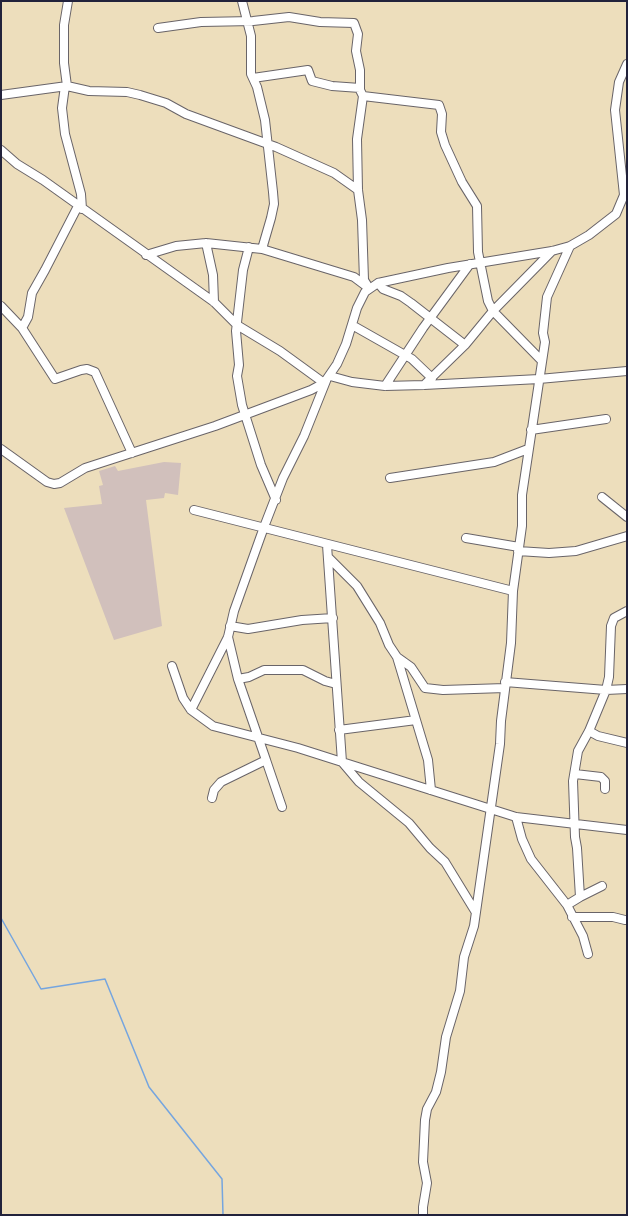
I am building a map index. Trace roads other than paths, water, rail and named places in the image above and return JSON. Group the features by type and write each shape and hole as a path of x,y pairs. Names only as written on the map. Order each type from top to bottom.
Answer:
{"street":[{"path":"22,328 28,317 32,293 80,207 81,194 65,134 62,108 66,86 64,63 64,25 68,1"},
{"path":"242,1 246,22 251,36 250,64 252,78 257,87 264,114 274,204 262,249"},
{"path":"158,28 202,22 246,22 289,17 320,22 354,23 358,34 356,51 360,70 361,92 358,139 358,190 362,220 364,280 369,288"},
{"path":"191,710 210,675 216,657 228,637 230,626 264,527 276,500 283,478 304,436 327,380 346,344 357,308 365,292 378,283 470,264 552,251 570,246 589,235 616,214 625,197 615,110 619,82 627,64"},
{"path":"252,78 308,70 312,81 361,92 439,105 442,114 441,132 445,145 462,182 477,206 476,234 479,263 484,289 493,311 542,361"},
{"path":"1,95 66,86 89,91 127,92 146,97 166,103 200,119 268,144 334,173 358,190"},
{"path":"1,150 17,164 43,180 121,234 146,255 214,302 237,325 327,380 385,386 424,386 539,379 627,371"},
{"path":"146,255 176,246 206,243 249,247 262,249 354,277 369,288"},
{"path":"206,243 213,275 214,302"},
{"path":"423,1215 427,1183 424,1162 425,1120 427,1109 436,1092 441,1072 446,1037 458,999 464,957 474,926 500,744 505,685 511,643 513,591 519,549 522,495 545,342 544,333 547,297 550,286 570,246"},
{"path":"249,247 243,270 237,325 236,345 239,365 237,376 242,405 261,465 276,500"},
{"path":"424,386 464,345 493,311 552,251"},
{"path":"385,386 430,319 470,264"},
{"path":"378,283 383,289 401,296 464,345"},
{"path":"1,306 22,328 55,379 86,369 95,372 132,454"},
{"path":"1,316 11,318"},
{"path":"352,325 405,355 432,378"},
{"path":"1,449 48,482 54,484 60,483 85,468 132,454 245,414 310,390 327,380"},
{"path":"531,430 606,419"},
{"path":"390,478 494,462 528,449"},
{"path":"602,497 627,517"},
{"path":"194,510 513,591"},
{"path":"466,538 519,549 549,553 576,551 627,536"},
{"path":"327,545 342,762 359,782 409,823 430,848 439,855 452,872 475,911"},
{"path":"328,557 357,586 377,617 389,645 397,657 428,760 431,790"},
{"path":"580,897 575,837 576,825 573,782 578,751 589,731 606,690 609,677 611,626 614,618 627,611"},
{"path":"230,626 248,629 302,620 333,618"},
{"path":"228,637 238,679 282,807"},
{"path":"397,657 411,667 425,688 442,690 505,685 606,690 627,689"},
{"path":"172,666 183,698 191,710 213,726 257,737 342,762 516,817 627,830"},
{"path":"238,679 249,677 264,670 303,670 325,681 336,684"},
{"path":"339,730 416,720"},
{"path":"589,731 598,736 627,743"},
{"path":"212,798 214,790 221,782 266,760"},
{"path":"575,774 601,777 604,781 605,789"},
{"path":"516,817 522,839 531,859 567,905 583,936 588,954"},
{"path":"567,905 602,886"},
{"path":"572,917 613,917 625,920"}],"waterway":[{"path":"1,918 41,989 105,979 149,1087 222,1179 223,1215"}]}
